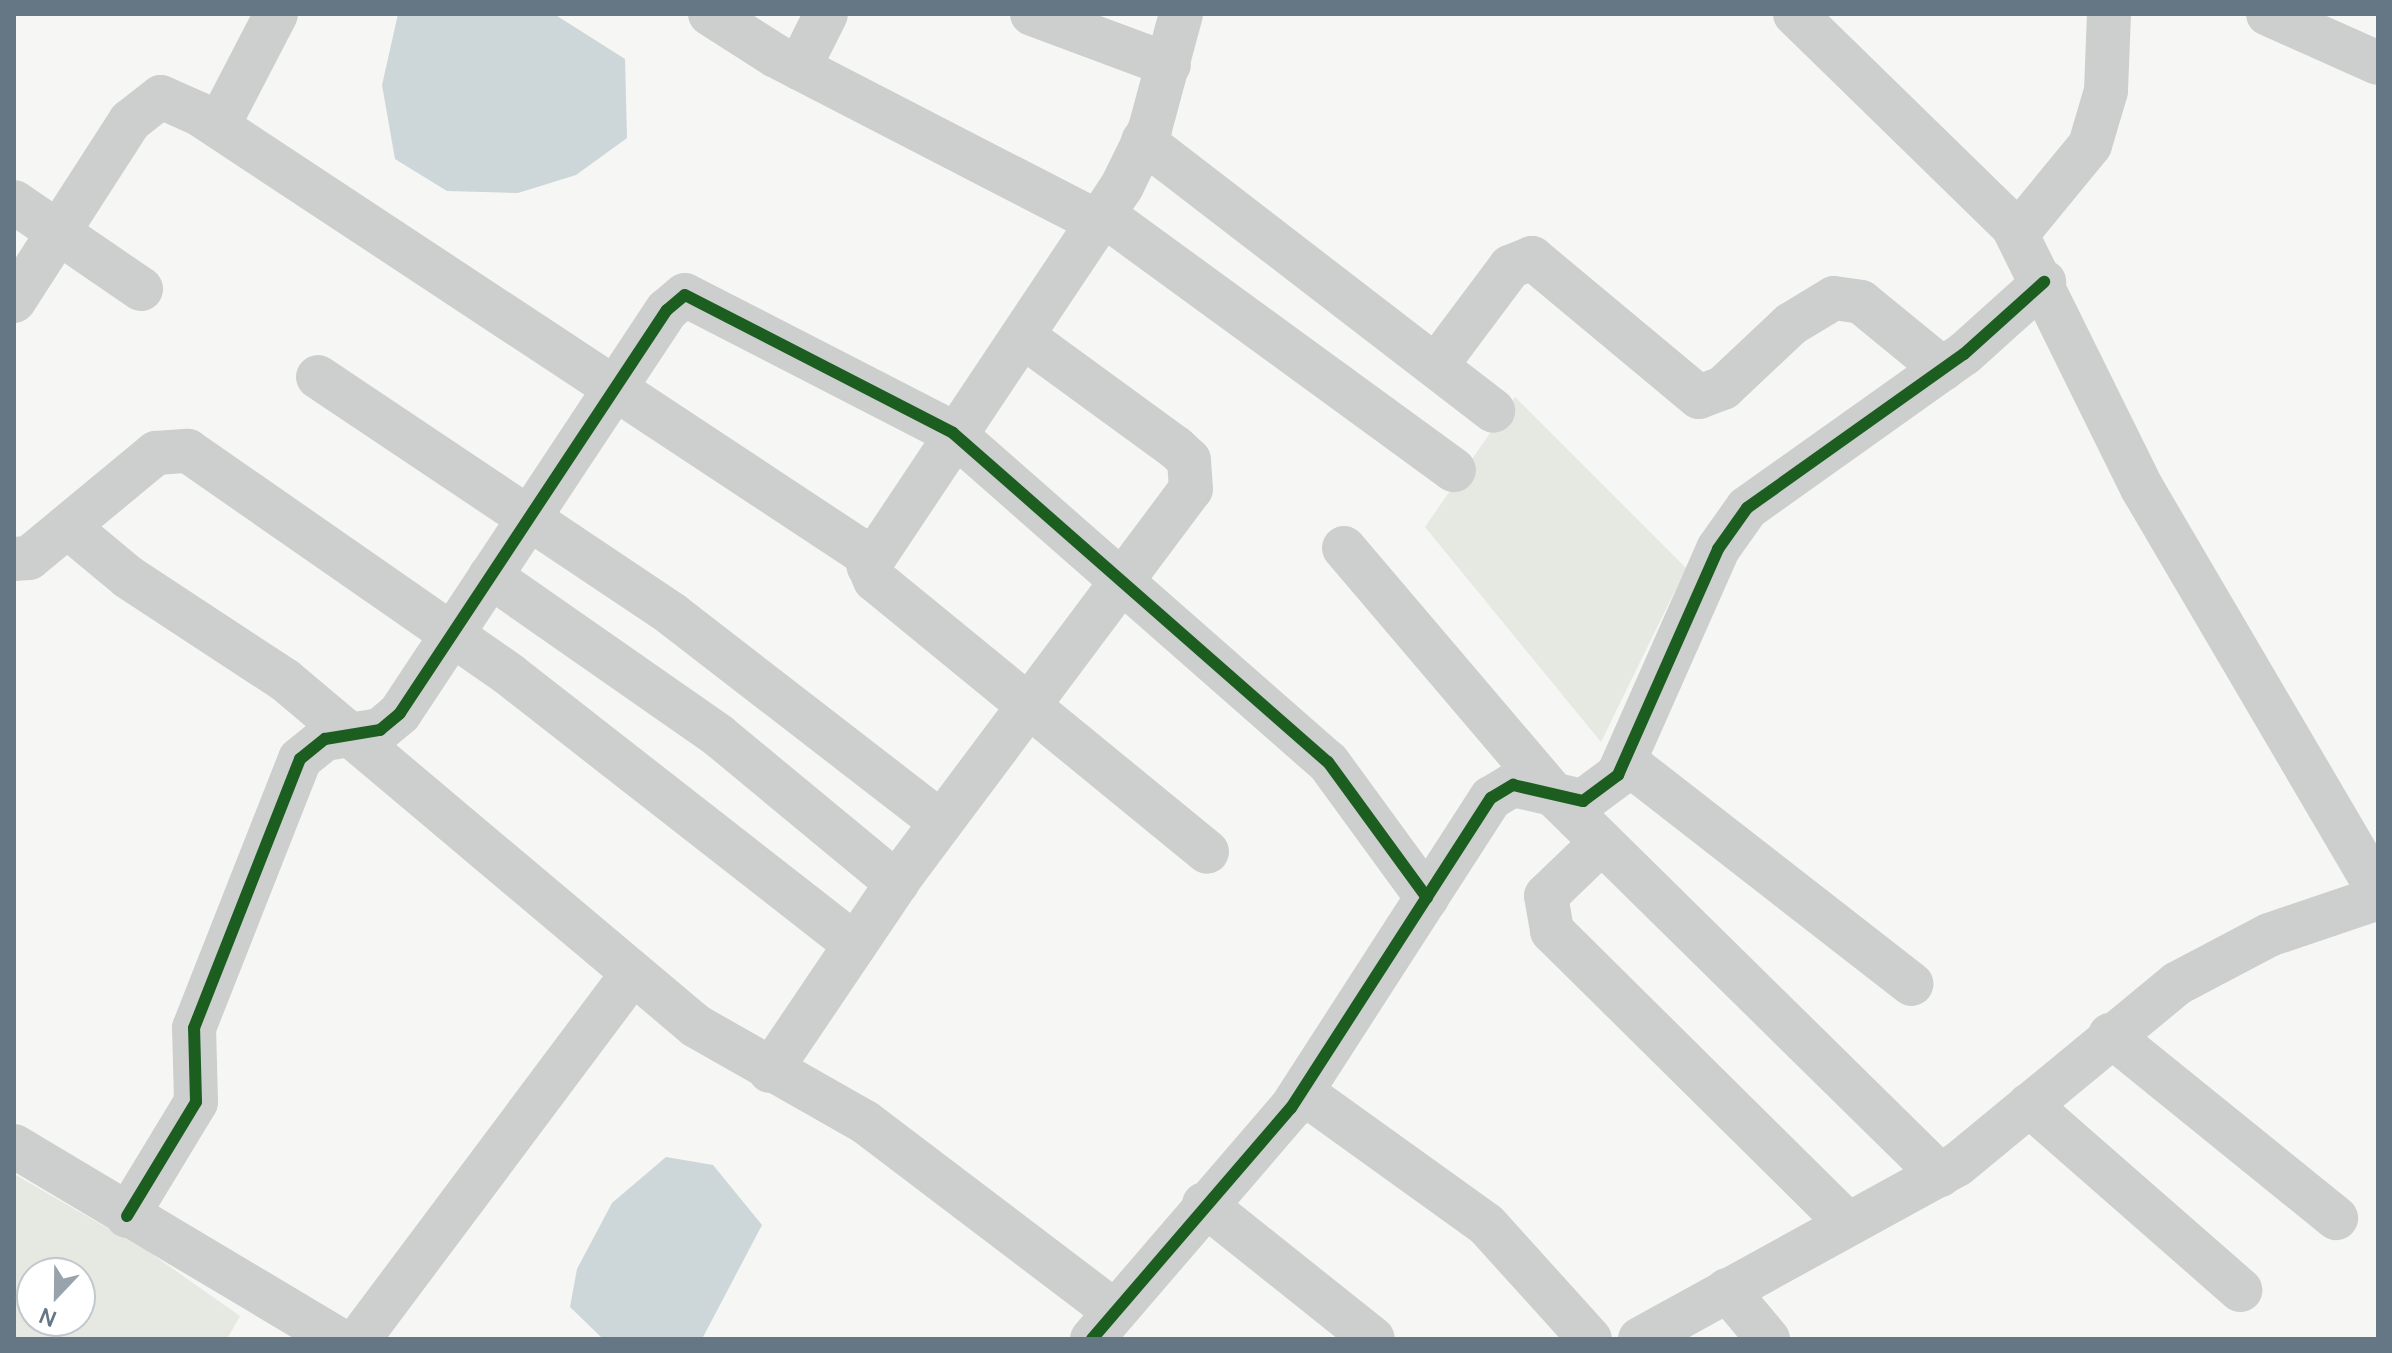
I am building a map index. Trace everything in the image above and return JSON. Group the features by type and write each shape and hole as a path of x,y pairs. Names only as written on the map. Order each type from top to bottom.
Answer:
{"street":[{"path":"218,126 276,14"},
{"path":"710,14 799,68 1102,219 1454,470"},
{"path":"799,68 826,14"},
{"path":"1032,14 1169,65"},
{"path":"870,557 953,433 1025,338 1102,219 1143,141 1169,65 1181,14"},
{"path":"1795,14 2017,234 2044,282 2142,488 2378,891"},
{"path":"2017,234 2090,145 2106,91 2109,14"},
{"path":"2268,14 2378,63"},
{"path":"14,301 151,99 218,126 870,557 875,580 1207,852"},
{"path":"1143,141 1493,411"},
{"path":"14,202 141,289"},
{"path":"1436,366 1510,267 1532,258 1699,397 1723,388 1791,324 1834,298 1861,302 1943,369"},
{"path":"68,527 354,735 696,1026 908,1151 1102,1325 1302,1092 1502,788 1556,797 1600,796 1625,761 1718,549 1747,508 1943,369 2044,282"},
{"path":"127,1216 196,1102 194,1028 292,772 316,744 393,721 674,301 685,295 953,433 1122,585 1328,762 1427,898"},
{"path":"770,1071 941,822 1027,705 1183,505 1191,489 1189,460 1025,338"},
{"path":"318,377 531,514 941,822"},
{"path":"14,559 29,558 156,453 181,448 451,636 855,945"},
{"path":"1344,548 1556,797 1940,1175"},
{"path":"490,576 719,736 897,883"},
{"path":"1625,761 1911,984"},
{"path":"1601,843 1546,896 1552,931 1848,1224"},
{"path":"1640,1339 1940,1175 2029,1105 2110,1035 2231,954 2378,898"},
{"path":"359,1339 632,974"},
{"path":"2110,1035 2336,1218"},
{"path":"1302,1092 1486,1224 1590,1339"},
{"path":"2029,1105 2240,1290"},
{"path":"14,1146 338,1339"},
{"path":"1204,1204 1373,1339"},
{"path":"1727,1290 1768,1339"}],"shaded area":[{"path":"398,14 554,14 625,59 627,138 576,175 518,193 447,191 395,159 382,85"},
{"path":"1515,397 1686,568 1601,742 1425,527"},
{"path":"666,1157 713,1165 762,1225 702,1339 603,1339 570,1307 577,1269 612,1203"},
{"path":"14,1174 149,1252 240,1316 227,1339 14,1339"}],"cycle path":[{"path":"1092,1339 1291,1108 1491,798 1513,785 1583,801 1618,775 1718,549 1747,508 1964,354 2044,282"},
{"path":"127,1216 196,1102 194,1028 300,759 325,739 380,730 400,713 667,310 685,295 953,433 1328,762 1427,898"}]}
